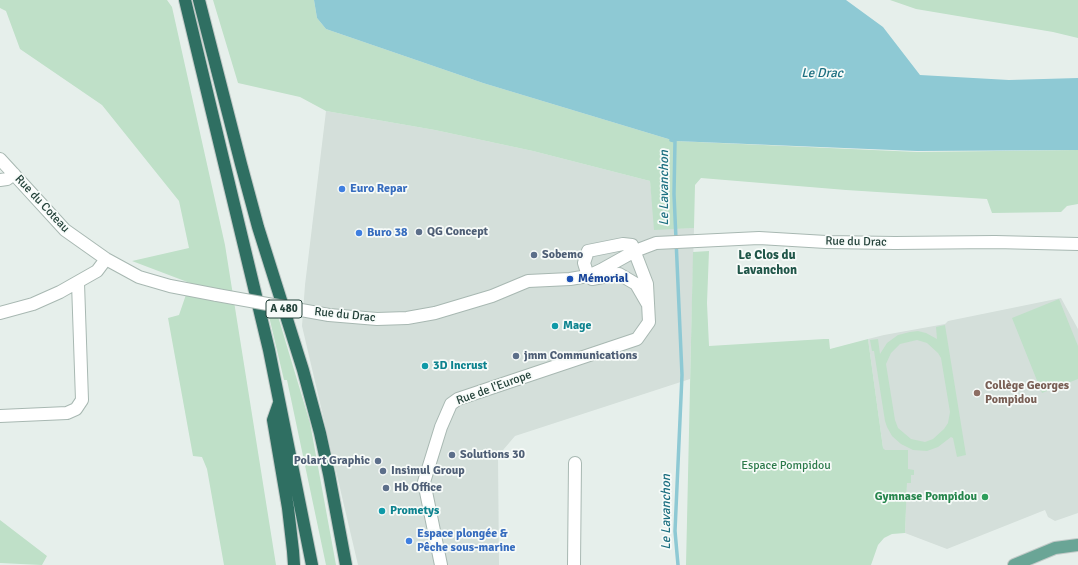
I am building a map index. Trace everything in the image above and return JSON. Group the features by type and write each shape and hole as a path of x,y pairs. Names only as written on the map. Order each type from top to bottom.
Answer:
{"highway":[{"name":"A 480","path":"185,0 264,330 312,565"},
{"name":"A 480","path":"200,0 212,55 256,220 303,370 320,433 346,565"},
{"path":"279,402 273,420 289,514 294,565"}],"main road":[{"path":"1014,565 1055,548 1078,545"}],"street":[{"name":"Rue du Coteau","path":"0,159 65,230 106,259"},
{"path":"0,180 7,179 14,174"},
{"name":"Rue du Drac","path":"106,259 139,277 170,286 328,315 377,319 407,318 435,313 461,306 528,281 570,279 588,276 635,251 656,243 759,238 826,242 994,242 1078,244"},
{"path":"635,251 632,245 623,244 588,251 584,263 588,276 592,280 619,274 636,284 649,305"},
{"name":"Rue de l'Europe","path":"441,565 424,482 441,427 451,404 458,399 637,339 649,322 649,305 647,284 635,251"},
{"path":"0,313 32,304 78,283 97,271 106,259"},
{"path":"0,416 67,413 76,409 82,400 78,283"},
{"path":"574,565 575,463"}],"shaded area":[{"path":"326,111 435,130 533,151 650,181 655,229 694,228 690,379 515,436 498,456 499,565 358,565 302,326 305,285"},
{"name":"Collège Georges Pompidou","path":"1061,298 1078,329 1078,513 1055,521 1048,517 1045,510 947,549 905,533 908,450 884,450 883,448 868,339 945,324 948,321"}],"green space":[{"path":"0,0 167,0 172,7 225,245 276,565 224,565 207,469 202,457 193,456 168,318 179,315 190,283 132,261 189,248 179,201 102,105 20,49 6,11 0,8"},
{"path":"213,0 314,0 317,18 326,29 483,83 675,141 917,152 1078,150 1078,204 1067,206 1061,212 992,213 987,199 846,190 701,178 695,185 694,228 654,230 650,181 533,151 435,130 326,111 300,97 238,83"},
{"path":"890,0 1078,0 1078,38 1053,32 916,9"},
{"name":"Espace Pompidou","path":"709,251 707,303 709,346 829,339 830,349 868,339 883,448 885,450 908,450 908,469 914,470 914,475 911,475 911,483 907,483 905,533 892,534 884,538 878,545 871,565 686,565 693,252"},
{"path":"1059,299 1078,346 1078,379 1042,393 1012,318"},
{"path":"268,312 277,313 310,423 336,565 326,565 287,380 284,380"},
{"path":"945,325 966,455 957,457 953,438 951,437 938,447 927,451 913,450 901,444 892,436 885,421 874,351 872,351 870,340 878,339 880,354 887,343 898,335 918,331 926,333 937,339 936,327","holes":["917,340 927,343 938,353 941,358 950,412 948,423 944,429 933,439 925,442 911,439 898,428 895,420 886,364 891,353 900,344"]},
{"path":"0,520 47,556 42,565 0,563"}],"water":[{"name":"Le Drac","path":"314,0 846,0 883,27 920,75 1009,80 1078,78 1078,150 917,151 675,141 483,83 326,29 317,18"}],"waterway":[{"name":"Le Lavanchon","path":"671,140 675,141 674,194 682,375 675,531 678,565"}],"place":[{"name":"Euro Repar","path":"342,189"},
{"name":"QG Concept","path":"419,232"},
{"name":"Buro 38","path":"359,233"},
{"name":"Sobemo","path":"534,255"},
{"name":"Mémorial","path":"570,279"},
{"name":"Mage","path":"555,326"},
{"name":"jmm Communications","path":"516,356"},
{"name":"3D Incrust","path":"425,366"},
{"name":"Collège Georges Pompidou","path":"977,393"},
{"name":"Solutions 30","path":"452,455"},
{"name":"Polart Graphic","path":"378,461"},
{"name":"Insimul Group","path":"383,471"},
{"name":"Hb Office","path":"386,488"},
{"name":"Gymnase Pompidou","path":"985,497"},
{"name":"Prometys","path":"382,511"},
{"name":"Espace plongée & Pêche sous-marine","path":"409,541"}],"district":[{"name":"Le Clos du Lavanchon","path":"767,264"}]}
